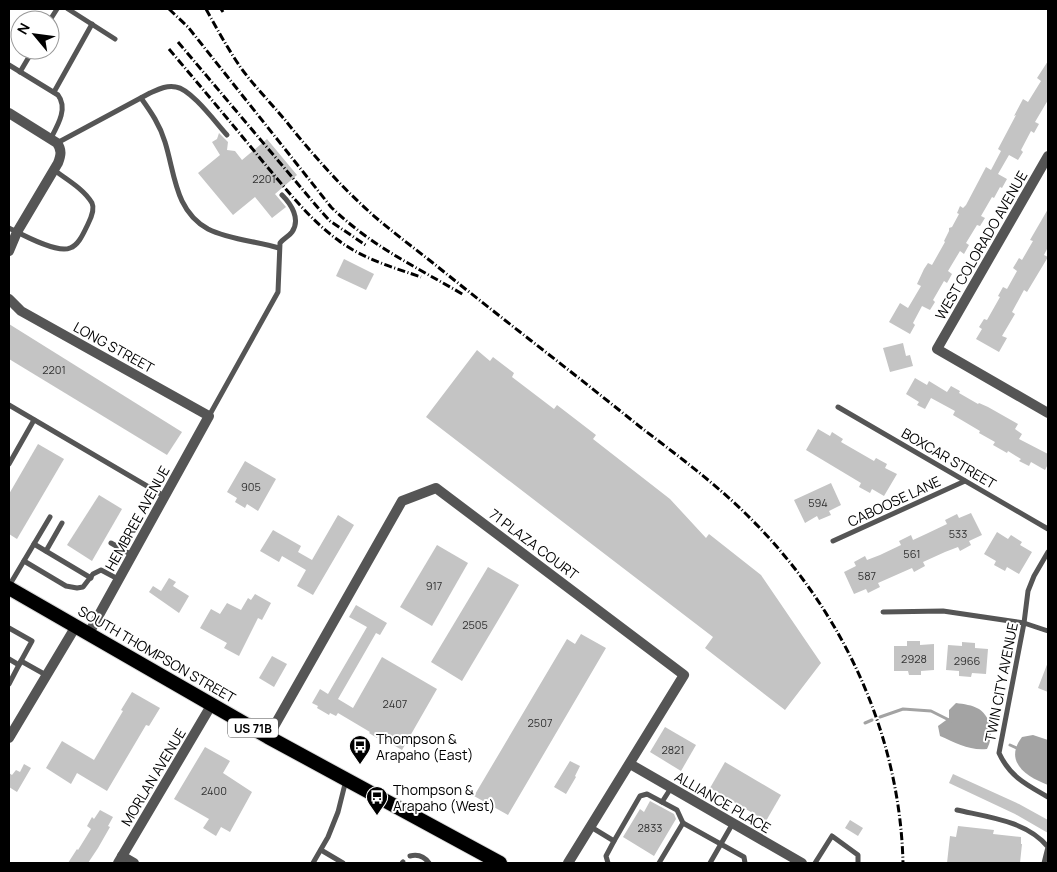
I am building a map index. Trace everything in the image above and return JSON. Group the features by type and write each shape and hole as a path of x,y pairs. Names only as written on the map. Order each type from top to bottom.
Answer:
{"highway":[{"name":"SOUTH THOMPSON STREET","path":"9,587 268,738 500,863"}],"street":[{"path":"9,113 54,140 61,147 61,154 54,170 13,230 9,251"},
{"name":"WEST COLORADO AVENUE","path":"1048,156 937,349 1048,413"},
{"name":"LONG STREET","path":"9,299 21,311 209,416"},
{"name":"HEMBREE AVENUE","path":"89,633 209,416"},
{"name":"71 PLAZA COURT","path":"268,738 402,501 436,488 684,675 568,863"},
{"path":"9,738 76,626"},
{"name":"MORLAN AVENUE","path":"120,860 212,704"},
{"name":"ALLIANCE PLACE","path":"630,764 802,863"},
{"path":"120,860 134,863"}],"lane":[{"path":"68,9 115,39"},
{"path":"54,92 92,24"},
{"path":"20,72 27,60"},
{"path":"9,65 61,98 62,109 54,140"},
{"path":"54,140 165,87 178,87 187,92 227,135"},
{"path":"142,98 157,120 165,141 178,191 189,214 197,222 209,229 232,237 279,248"},
{"path":"13,230 63,250 69,249 76,244 83,234 90,221 93,204 82,191 54,170"},
{"path":"209,416 278,292 279,248 283,239 292,232 295,218 290,202 282,195"},
{"path":"9,405 164,496"},
{"name":"BOXCAR STREET","path":"838,407 1048,529"},
{"path":"9,464 34,420"},
{"name":"CABOOSE LANE","path":"833,541 965,481"},
{"path":"9,587 50,517"},
{"path":"46,551 62,523"},
{"path":"111,543 132,555"},
{"path":"34,544 91,578"},
{"name":"TWIN CITY AVENUE","path":"1048,552 1034,576 1028,591 1024,623 999,753 1005,766 1020,781 1048,797"},
{"path":"24,561 72,588 83,587 97,571 101,570 118,580"},
{"path":"883,612 943,611 1024,623 1048,631"},
{"path":"9,628 32,641 9,684"},
{"path":"9,659 46,675"},
{"path":"313,863 328,837 338,812 346,780"},
{"path":"662,802 671,788"},
{"path":"608,863 606,856 614,841 640,796 647,794 677,810 683,823 744,857 744,863"},
{"path":"957,810 1010,822 1040,837 1048,846 1044,863"},
{"path":"659,863 683,823"},
{"path":"710,863 733,823"},
{"path":"591,827 614,841"},
{"path":"815,863 832,836 858,855 858,863"},
{"path":"321,850 343,863"},
{"path":"410,856 420,856 429,863"}],"shaded area":[{"path":"956,703 979,709 987,717 991,727 991,739 987,749 969,748 940,736 938,726 949,718 949,710"},
{"path":"1033,735 1048,740 1048,785 1032,778 1016,761 1017,746 1022,737"}],"building":[{"path":"1048,61 1048,100 1035,122 1039,124 1034,133 1031,131 1018,160 1009,155 998,174 1007,179 994,198 992,197 981,216 985,218 980,226 977,225 966,243 969,245 964,254 960,251 948,271 952,274 947,283 944,281 933,300 935,302 930,310 922,306 913,323 915,325 910,334 889,322 900,303 908,308 921,286 917,284 924,269 928,263 932,265 945,242 949,228 952,227 959,214 957,213 960,206 963,208 966,205 986,167 991,170 1001,151 998,149 1016,115 1014,116 1023,99 1028,102 1041,81 1037,78"},
{"path":"219,133 228,142 227,150 235,151 242,160 267,139 297,175 275,194 286,207 272,218 255,197 233,215 198,173 220,155 212,142 217,139"},
{"path":"1048,209 1048,247 1044,255 1048,257 1027,292 1024,290 1012,312 1015,314 1002,336 1007,338 999,352 976,339 982,329 979,327 984,319 987,320 1000,297 998,296 1003,287 1007,289 1017,271 1013,268 1019,258 1022,260 1033,241 1030,240"},
{"path":"344,259 374,274 366,290 336,276"},
{"path":"9,324 182,432 167,455 9,359"},
{"path":"903,343 906,356 910,355 913,366 890,372 883,348"},
{"path":"477,350 490,361 493,357 514,373 512,377 554,409 557,405 596,435 593,439 670,499 706,538 709,534 761,575 821,663 785,710 705,648 713,637 426,417"},
{"path":"915,378 927,385 929,381 947,392 951,386 978,404 988,407 1018,424 1015,429 1022,434 1019,439 1048,454 1048,464 1045,470 1031,462 1029,466 1019,461 1021,459 1008,451 1007,453 993,445 995,442 953,415 955,411 931,398 925,409 917,405 919,402 906,394"},
{"path":"818,429 830,436 832,432 843,439 841,442 874,461 876,458 887,464 885,468 897,474 884,496 872,489 870,493 859,487 861,483 806,450"},
{"path":"38,444 64,459 17,539 9,534 9,494"},
{"path":"245,461 276,479 258,511 247,504 245,508 235,502 237,498 227,492"},
{"path":"831,483 841,505 829,511 831,515 819,520 817,516 805,523 794,500"},
{"path":"99,495 122,509 92,561 67,545"},
{"path":"971,513 982,535 969,541 971,545 960,551 958,547 923,562 925,566 914,572 912,568 878,583 880,587 868,593 866,589 854,594 844,572 856,566 854,562 865,556 867,560 880,555 901,545 899,541 911,535 913,540 926,534 947,524 945,520 957,514 959,518"},
{"path":"338,515 354,525 313,595 297,586 306,570 282,556 279,562 260,551 273,530 301,546 298,552 312,560"},
{"path":"997,532 1008,539 1011,535 1022,542 1020,545 1032,552 1019,574 1007,567 1005,571 994,565 996,561 984,554"},
{"path":"437,545 468,563 432,626 400,607"},
{"path":"488,567 519,585 462,681 431,662"},
{"path":"169,578 176,582 173,586 189,596 179,613 149,592 153,586 161,591"},
{"path":"255,594 271,603 262,620 258,618 239,656 224,648 227,643 200,628 211,609 220,614 227,603 241,610 248,598 251,600"},
{"path":"356,605 387,623 380,635 376,633 338,699 353,708 382,657 437,689 402,750 378,736 377,738 338,713 336,716 330,713 329,715 312,703 320,689 328,694 367,627 349,617"},
{"path":"581,634 606,648 508,815 474,796 567,639 575,644"},
{"path":"907,641 920,641 920,645 934,644 934,670 921,671 921,675 909,675 908,671 894,671 894,646 907,646"},
{"path":"962,642 975,643 975,648 988,649 986,674 972,673 971,677 959,676 959,671 946,670 948,645 962,646"},
{"path":"272,656 287,664 274,687 259,678"},
{"path":"1048,662 1048,692 1038,688"},
{"path":"132,692 160,708 149,726 146,725 107,791 77,773 71,784 46,768 62,741 94,760"},
{"path":"665,727 696,745 681,771 650,752"},
{"path":"205,747 230,761 223,773 252,792 230,832 221,827 216,836 203,828 209,819 174,799"},
{"path":"570,761 580,766 566,794 554,787"},
{"path":"725,762 781,795 766,821 710,788"},
{"path":"24,764 31,768 17,792 9,787 9,773 12,775 16,770 20,772"},
{"path":"953,774 1019,804 1048,820 1048,833 1015,814 949,783"},
{"path":"650,801 674,814 676,819 654,856 623,837 640,809 644,812"},
{"path":"100,810 113,817 108,826 110,827 98,848 88,863 68,863 91,829 87,826 92,817 94,819"},
{"path":"850,820 863,828 858,836 845,828"},
{"path":"958,826 994,830 993,834 1021,837 1020,863 947,863 950,836 956,837"}],"waterway":[{"path":"880,717 903,709 931,711 951,721"},
{"path":"865,723 872,720"},
{"path":"1010,745 1019,749"}],"railway":[{"path":"169,9 188,27 331,207 378,245 464,295"},
{"path":"206,9 246,75 322,164 362,205 397,235 712,483 753,521 785,557 814,595 839,635 861,678 878,723 891,768 899,815 903,863"},
{"path":"178,42 330,221 367,246"},
{"path":"169,49 308,214 348,247 378,262 421,277"}],"place":[{"name":"Thompson & Arapaho (East)","path":"360,765"},
{"name":"Thompson & Arapaho (West)","path":"377,816"}]}
